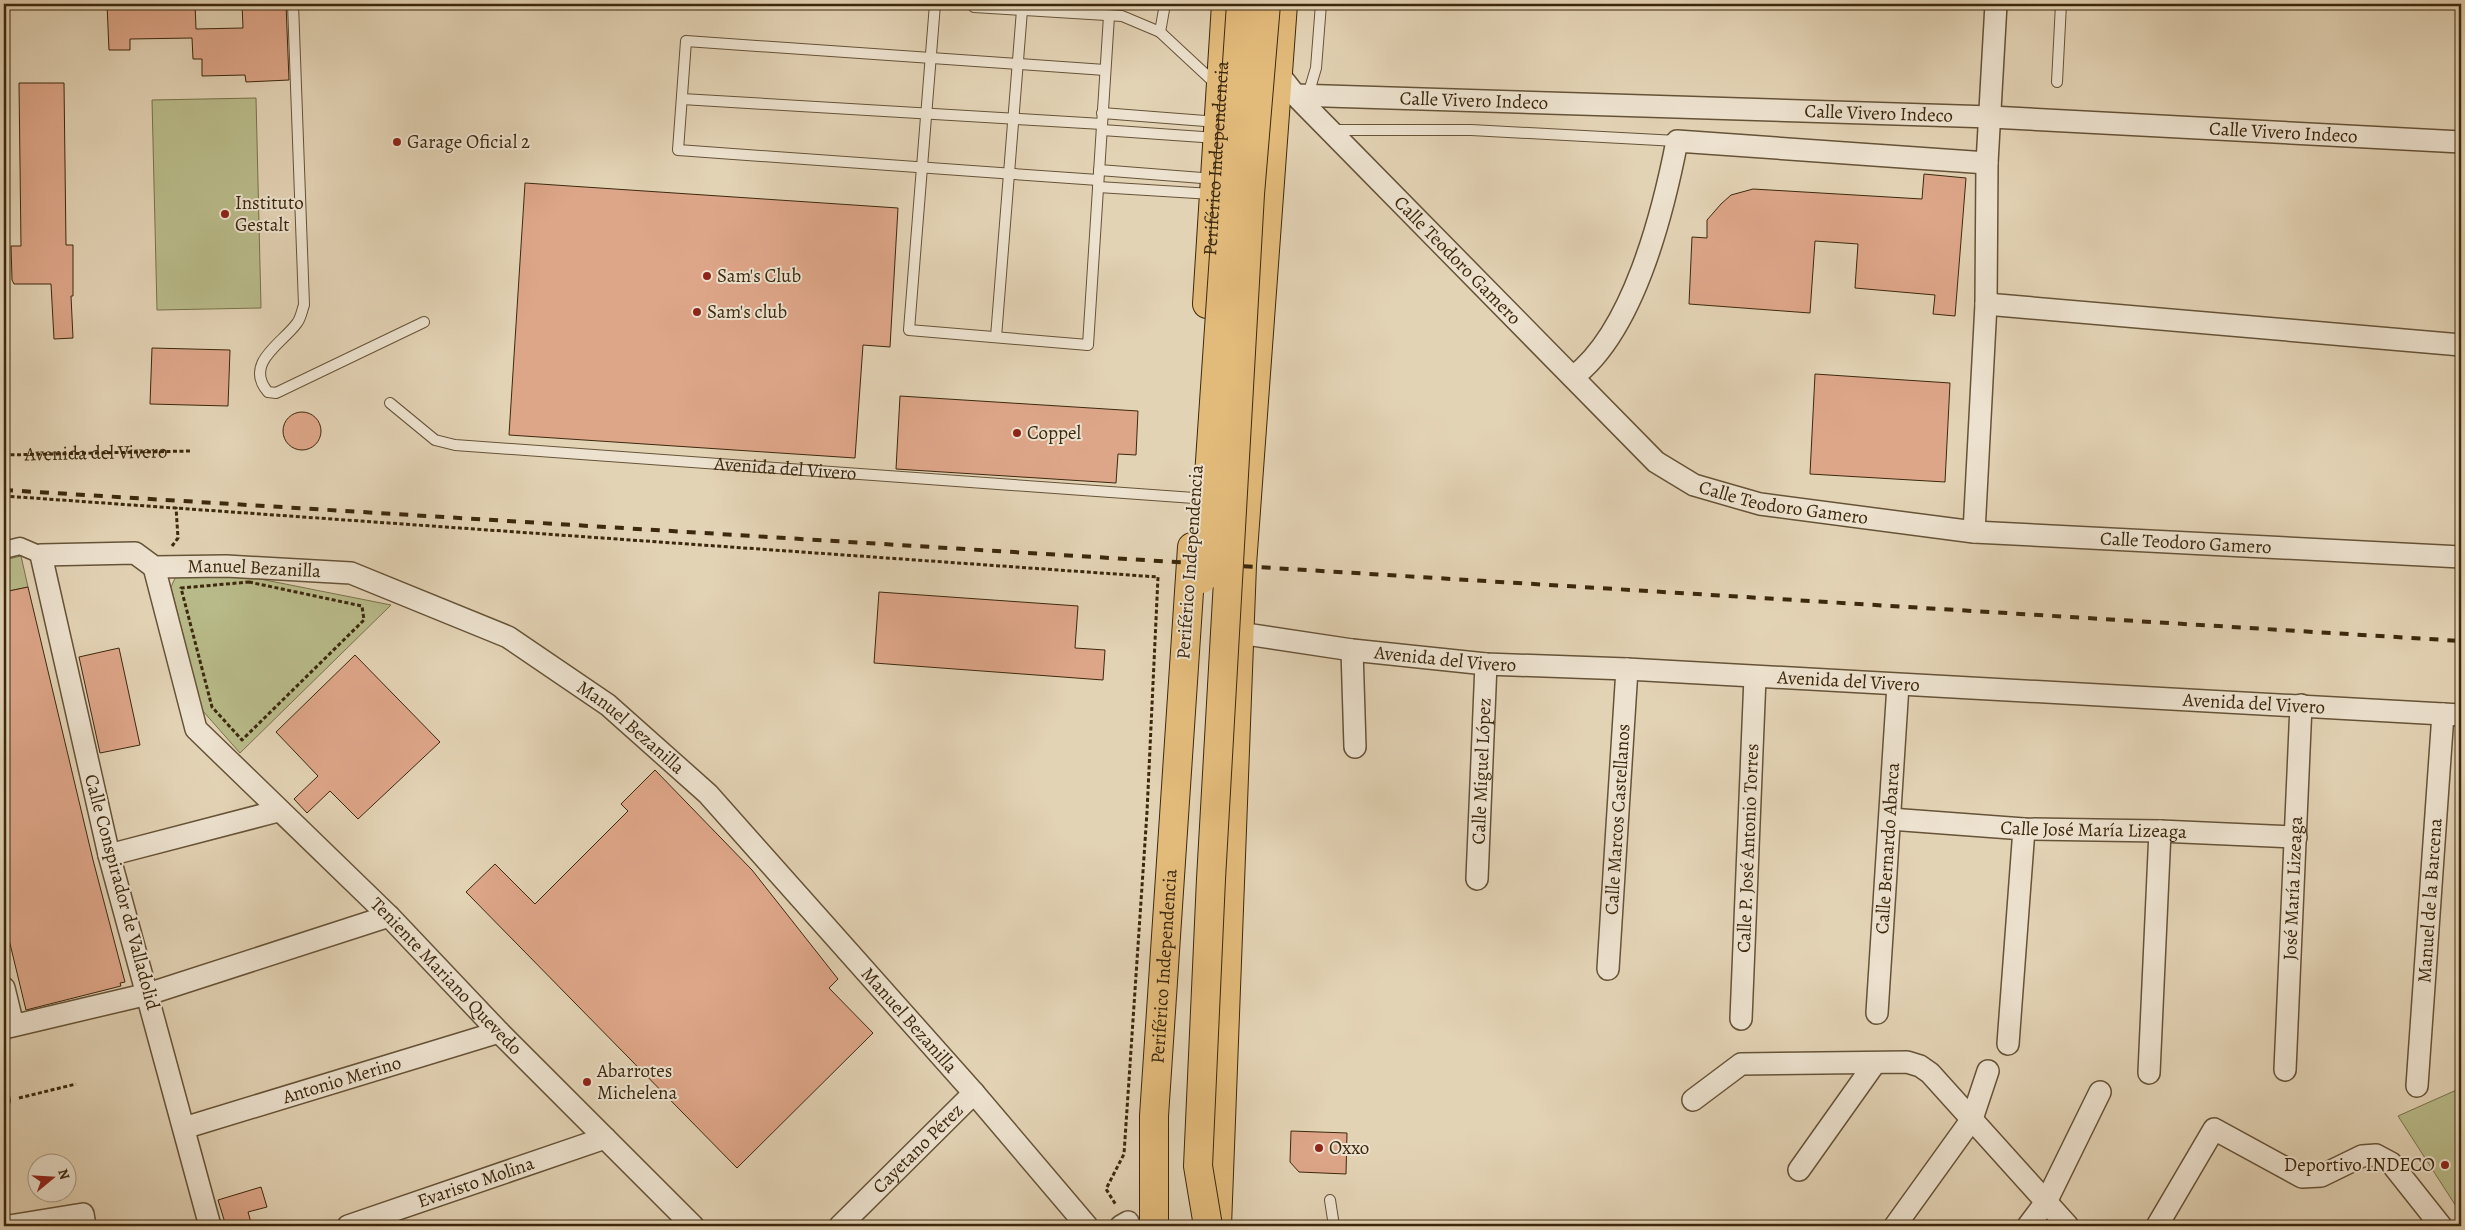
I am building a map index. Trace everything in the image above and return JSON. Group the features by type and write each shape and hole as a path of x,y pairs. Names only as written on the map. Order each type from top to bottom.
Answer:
{"highway":[{"name":"Periférico Independencia","path":"1217,1226 1239,633 1217,554 1194,498 1226,4"},
{"path":"1208,1226 1198,1166 1217,554 1241,4"},
{"path":"1167,1226 1165,1119 1266,4"},
{"name":"Periférico Independencia","path":"1134,1225 1154,1120 1217,554 1277,72 1283,4"}],"street":[{"path":"1974,532 1986,304 1987,163 1996,4"},
{"name":"Calle Teodoro Gamero","path":"1277,72 1301,95 1330,130 1656,462 1694,485 1760,504 1974,532 2461,557"},
{"name":"Calle Vivero Indeco","path":"1301,95 1991,117 2461,142"},
{"path":"1573,377 1589,365 1636,289 1677,141 1987,163"},
{"path":"1986,304 2461,345"},
{"path":"4,550 20,546 41,555 135,553 155,566"},
{"name":"Calle Conspirador de Valladolid","path":"41,555 109,855 210,1226"},
{"name":"Teniente Mariano Quevedo","path":"155,566 196,729 278,811 389,916 500,1032 693,1226"},
{"name":"Manuel Bezanilla","path":"155,566 226,566 351,573 508,637 608,705 708,794 974,1093 1087,1226"},
{"name":"Avenida del Vivero","path":"1239,633 1352,650 1486,664 1627,669 1898,685 2301,705 2452,715"},
{"path":"1352,650 1355,747"},
{"name":"Calle Miguel López","path":"1476,878 1486,664"},
{"name":"Calle Marcos Castellanos","path":"1608,969 1627,669"},
{"name":"Calle P. José Antonio Torres","path":"1741,1019 1755,677"},
{"name":"Calle Bernardo Abarca","path":"1877,1013 1898,685"},
{"name":"José María Lizeaga","path":"2285,1070 2301,705"},
{"name":"Manuel de la Barcena","path":"2417,1086 2452,715"},
{"path":"109,855 278,811"},
{"name":"Calle José María Lizeaga","path":"1890,819 2024,829 2160,831 2296,837"},
{"path":"2008,1044 2024,829"},
{"path":"2149,1073 2160,831"},
{"path":"4,988 8,1027 148,994 389,916"},
{"name":"Antonio Merino","path":"184,1128 500,1032"},
{"path":"1693,1100 1741,1064 1907,1062 1920,1066 1930,1073 2068,1226"},
{"path":"1799,1170 1875,1063"},
{"path":"1895,1226 1972,1119 1988,1071"},
{"path":"2028,1226 2046,1202 2100,1092"},
{"name":"Cayetano Pérez","path":"840,1226 974,1093"},
{"path":"2157,1226 2214,1129 2302,1177 2321,1176 2362,1156 2376,1155 2391,1163 2442,1226"},
{"name":"Evaristo Molina","path":"348,1226 605,1138"},
{"path":"10,1226 83,1214 85,1226"}],"lane":[{"path":"293,4 304,305 298,322 266,352 260,376 261,385 268,392 276,393 424,322"},
{"path":"935,4 909,330 1088,345 1109,16"},
{"path":"971,4 974,7 1122,16 1160,32 1221,89"},
{"path":"1068,4 1076,14"},
{"path":"1160,32 1165,4"},
{"path":"1301,95 1316,68 1321,4"},
{"path":"2057,82 2061,4"},
{"path":"996,337 1022,10"},
{"path":"1105,70 931,56 686,41 678,150 1215,187"},
{"path":"682,99 1218,130"},
{"path":"1102,122 1218,130"},
{"path":"1330,130 1471,130 1677,141"},
{"path":"1098,179 1215,187"},
{"name":"Avenida del Vivero","path":"390,403 435,440 455,445 1194,498"},
{"path":"1330,1200 1334,1226"}],"path":[{"name":"Avenida del Vivero","path":"4,455 190,451"},
{"path":"4,496 1158,577 1147,812 1124,1154 1106,1189 1134,1225"},
{"path":"155,566 178,538 176,507"},
{"path":"249,582 362,606 364,620 242,740 212,707 181,588 189,587 249,582"},
{"path":"4,1098 76,1084"},
{"path":"2461,1118 2458,1119 2461,1138"}],"green space":[{"path":"256,98 261,308 157,310 152,100"},
{"path":"21,556 28,587 4,592 4,560"},
{"path":"176,576 255,578 391,605 240,753 202,710 171,587"},
{"name":"Deportivo INDECO","path":"2461,1088 2461,1214 2398,1116"}],"building":[{"path":"107,4 195,4 196,29 243,28 242,4 286,4 289,80 246,82 245,75 202,76 202,59 193,59 192,38 130,39 130,50 109,50"},
{"path":"19,83 64,83 66,245 73,245 73,296 71,296 73,338 54,339 51,284 14,284 12,280 11,246 21,246"},
{"path":"1924,174 1966,178 1955,316 1933,314 1935,295 1855,288 1858,244 1815,241 1810,313 1689,304 1692,237 1707,238 1707,220 1731,195 1753,189 1922,199"},
{"name":"Sam's Club","path":"525,183 898,208 890,347 863,345 855,458 509,435"},
{"path":"152,348 230,350 228,406 150,404"},
{"path":"1815,374 1950,383 1945,482 1810,474"},
{"name":"Coppel","path":"900,396 1138,411 1136,455 1118,454 1116,483 896,469"},
{"path":"302,412 315,418 321,431 315,444 302,450 289,444 283,431 289,418"},
{"path":"28,587 93,860 125,982 120,983 121,986 26,1010 4,919 4,592"},
{"path":"879,592 1078,606 1075,648 1105,650 1103,680 874,663"},
{"path":"119,648 140,745 100,753 79,657"},
{"path":"355,655 440,742 358,819 330,791 307,813 294,799 318,776 276,732"},
{"path":"655,770 752,870 838,979 829,988 873,1033 737,1168 466,892 495,864 535,904 628,811 621,804"},
{"name":"Oxxo","path":"1291,1131 1347,1133 1346,1174 1299,1172 1290,1162"},
{"path":"261,1187 267,1207 248,1212 252,1226 226,1226 218,1200"}],"railway":[{"path":"4,490 2461,641"}],"place":[{"name":"Garage Oficial 2","path":"397,142"},
{"name":"Instituto Gestalt","path":"225,214"},
{"name":"Sam's Club","path":"707,276"},
{"name":"Sam's club","path":"697,312"},
{"name":"Coppel","path":"1017,433"},
{"name":"Abarrotes Michelena","path":"587,1082"},
{"name":"Oxxo","path":"1319,1148"},
{"name":"Deportivo INDECO","path":"2445,1165"}]}
